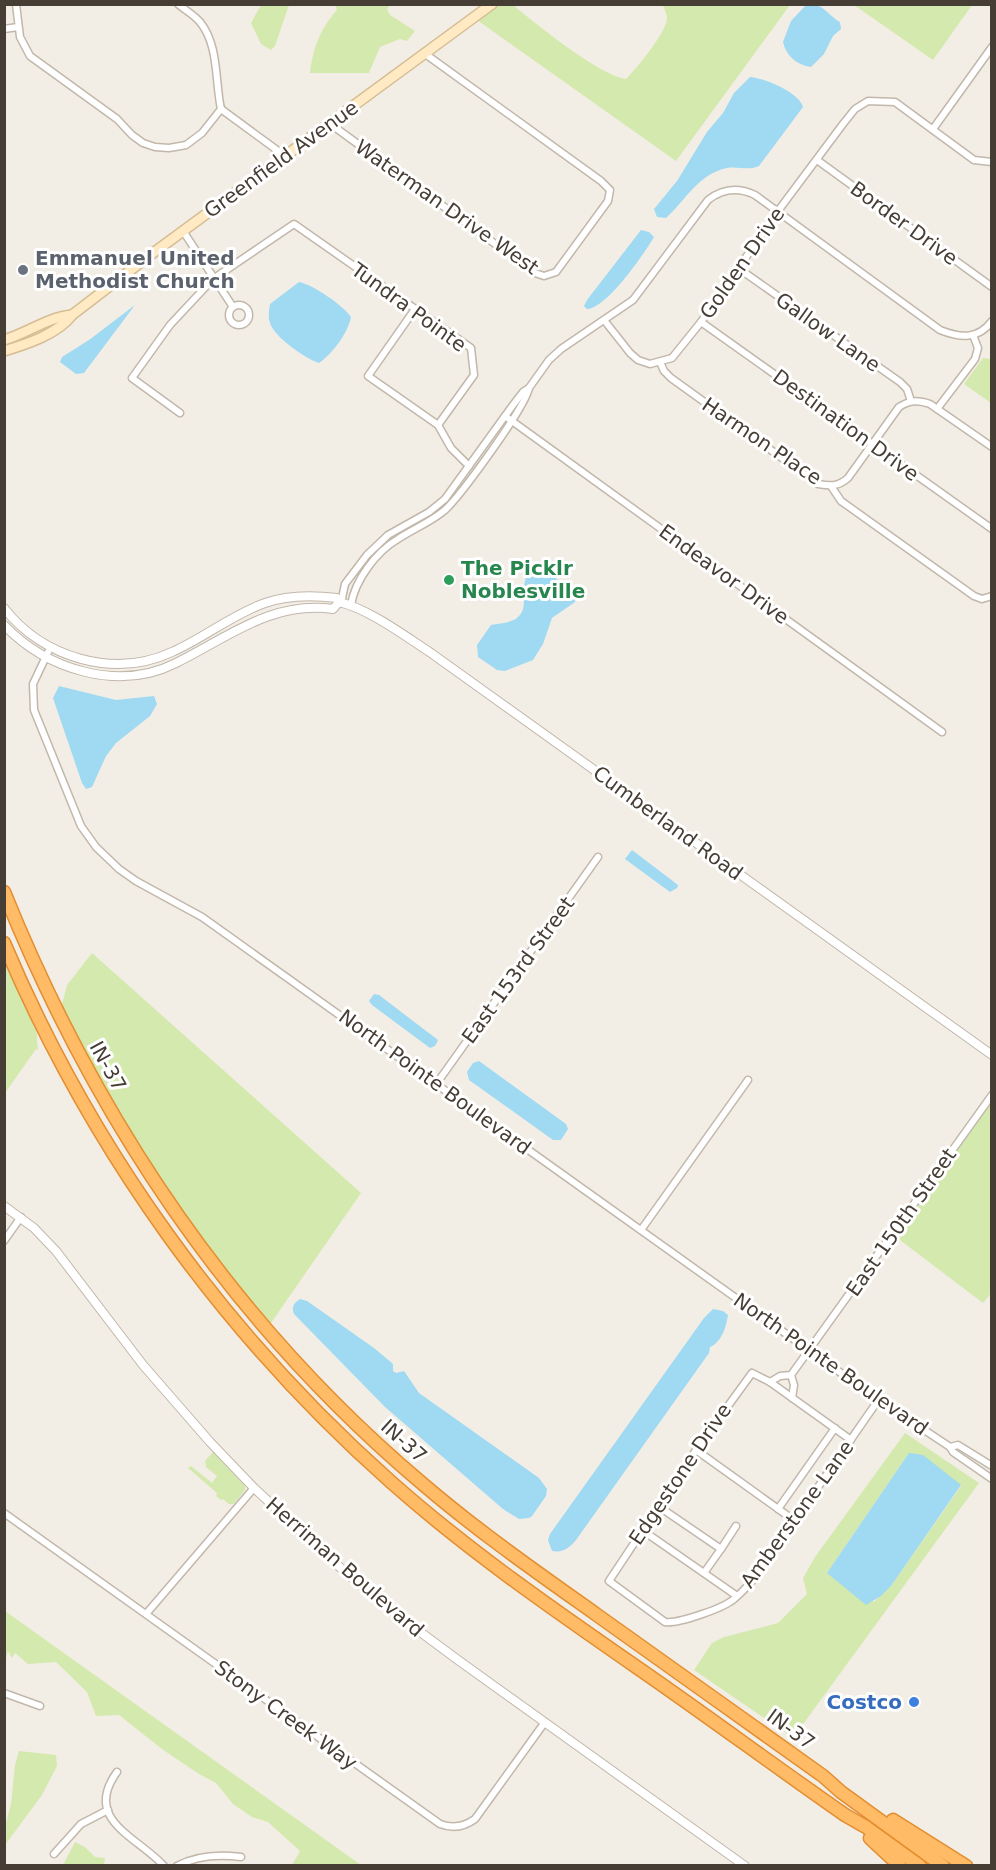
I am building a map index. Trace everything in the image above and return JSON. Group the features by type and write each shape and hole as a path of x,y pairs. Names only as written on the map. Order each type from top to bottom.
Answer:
{"highway":[{"name":"IN-37","path":"4,892 59,1016 87,1070 133,1148 209,1259 255,1316 309,1376 390,1455 475,1526 823,1776 841,1792 943,1866"},
{"name":"IN-37","path":"4,943 34,1011 70,1081 135,1187 201,1280 294,1388 383,1475 461,1540 558,1612 920,1866"},
{"path":"823,1776 966,1866"},
{"path":"845,1815 900,1866"}],"main road":[{"name":"Greenfield Avenue","path":"4,351 52,331 66,322 72,315 183,231 492,4"},
{"name":"Greenfield Avenue","path":"4,340 31,330 58,316 72,315"}],"street":[{"path":"16,4 18,27 23,44 36,62 117,119 136,139 148,145 169,148 186,144 202,133 220,109 209,37 200,23 178,4"},
{"path":"4,29 18,27"},
{"path":"992,47 933,129 974,160 992,162"},
{"name":"Waterman Drive West","path":"329,123 540,275 556,272 608,201 611,193 608,187 424,53"},
{"name":"Golden Drive","path":"660,362 672,358 701,322 778,211 855,109 868,100 895,102 933,129"},
{"path":"220,109 285,156"},
{"name":"Border Drive","path":"817,160 992,287"},
{"path":"340,602 345,584 372,549 388,535 435,508 445,499 523,392 529,388 554,355 633,300 708,200 718,193 745,190 755,195 940,330 953,335 973,336 985,330 992,321"},
{"name":"Tundra Pointe","path":"213,279 294,224 471,348 474,375 438,425"},
{"path":"183,231 233,307"},
{"name":"Gallow Lane","path":"738,268 900,382 907,389 911,401"},
{"path":"180,413 132,378 170,325 213,279"},
{"path":"415,309 368,376 438,425 452,448 469,466"},
{"path":"604,320 630,353 650,364 660,362"},
{"name":"Destination Drive","path":"701,322 992,529"},
{"path":"937,408 975,359 978,348 973,336"},
{"name":"Harmon Place","path":"660,362 671,378 818,484 831,486 841,501 977,598 992,596"},
{"path":"351,605 356,587 379,555 390,544 432,520 450,504 512,421 527,396 529,388"},
{"path":"831,486 848,478 899,406 911,401 921,401 937,408 992,447"},
{"name":"Endeavor Drive","path":"505,416 942,732"},
{"name":"Cumberland Road","path":"4,608 26,631 50,648 87,661 104,664 134,663 173,652 243,612 267,602 313,596 337,598 340,602 351,605 382,622 431,653 992,1055"},
{"name":"Cumberland Road","path":"4,625 26,645 45,657 84,672 107,675 140,674 175,664 243,626 264,617 297,609 333,609 340,602"},
{"name":"North Pointe Boulevard","path":"50,648 33,684 33,710 78,820 96,848 119,869 136,881 202,916 992,1479"},
{"name":"East 153rd Street","path":"437,1083 598,857"},
{"path":"641,1230 748,1080"},
{"name":"East 150th Street","path":"791,1375 992,1095"},
{"name":"Herriman Boulevard","path":"4,1206 21,1217 56,1251 149,1373 192,1423 254,1488 345,1572 379,1601 745,1866"},
{"path":"4,1241 21,1217"},
{"name":"Edgestone Drive","path":"609,1581 748,1376 752,1373 756,1374 770,1382"},
{"path":"792,1398 794,1385 791,1375 780,1376 770,1382 792,1398 835,1428 851,1440"},
{"name":"Amberstone Lane","path":"609,1581 660,1619 670,1623 724,1606 737,1596 761,1569 879,1399"},
{"name":"Amberstone Lane","path":"778,1509 835,1428"},
{"name":"North Pointe Boulevard","path":"950,1447 958,1445 992,1466"},
{"path":"696,1450 795,1521"},
{"path":"146,1614 254,1488"},
{"path":"658,1506 721,1549"},
{"name":"Stony Creek Way","path":"4,1513 445,1826 462,1826 475,1819 545,1722"},
{"path":"704,1573 736,1526"},
{"path":"642,1530 737,1596"},
{"path":"4,1693 39,1706"},
{"path":"117,1772 106,1795 108,1810 114,1823 164,1866"},
{"path":"54,1854 81,1824 108,1810"},
{"path":"177,1866 211,1855 241,1857"}],"green space":[{"path":"261,5 289,5 275,46 271,50 261,44 251,23"},
{"path":"335,5 390,5 387,9 390,15 415,31 407,41 400,39 380,47 369,73 310,73 318,39 337,10"},
{"path":"498,5 513,5 584,59 626,79 657,41 666,24 667,15 663,5 790,5 676,161 477,20"},
{"path":"854,5 972,5 933,60"},
{"path":"983,358 991,359 991,403 964,384"},
{"path":"92,953 361,1193 271,1323 251,1310 142,1163 59,1016 67,985"},
{"path":"4,958 36,1025 38,1051 36,1049 5,1093"},
{"path":"991,1103 992,1292 983,1303 896,1237"},
{"path":"905,1433 979,1483 793,1738 694,1670 712,1643 724,1637 778,1623 807,1594 803,1578 815,1557","holes":["909,1453 961,1486 891,1586 874,1602 827,1573"]},
{"path":"213,1452 245,1486 245,1490 234,1504 221,1500 216,1496 217,1493 188,1468 191,1466 212,1483 217,1476 206,1467 205,1461"},
{"path":"5,1611 361,1865 292,1865 300,1851 268,1822 252,1817 233,1804 216,1783 162,1749 119,1715 96,1716 87,1692 56,1662 28,1664 15,1653 12,1658 8,1651 5,1662"},
{"path":"19,1751 56,1755 57,1766 42,1795 5,1845 5,1827"},
{"path":"75,1842 85,1847 95,1857 105,1858 104,1865 63,1865"}],"water":[{"path":"807,4 813,4 825,10 840,22 841,29 833,36 824,54 811,67 793,59 783,42 791,21"},
{"path":"750,77 764,80 788,91 800,101 803,107 759,166 717,171 693,188 666,218 657,217 654,209 677,181 734,93"},
{"path":"641,230 649,232 654,237 642,255 614,291 595,307 587,309 584,306 587,300"},
{"path":"299,282 327,296 351,317 347,330 339,343 319,363 284,341 269,321 270,304"},
{"path":"135,305 84,373 76,374 60,362 62,357 89,340"},
{"path":"541,564 558,580 566,581 579,593 575,602 552,618 543,644 533,660 505,671 497,670 478,657 477,645 491,625 509,622 522,612 524,583 532,570"},
{"path":"59,686 116,700 154,696 157,704 150,716 116,743 106,756 92,787 86,789 53,698"},
{"path":"632,850 678,885 677,888 670,892 625,859"},
{"path":"374,994 379,995 438,1040 435,1046 430,1048 372,1005 369,1001"},
{"path":"479,1061 566,1124 568,1129 561,1140 553,1140 469,1080 467,1072 473,1063"},
{"path":"300,1299 307,1301 374,1348 393,1364 393,1371 396,1373 404,1371 419,1393 539,1478 547,1489 546,1496 532,1516 519,1519 503,1509 385,1407 294,1314 294,1305"},
{"path":"713,1309 723,1311 728,1315 720,1338 710,1347 709,1353 576,1540 566,1549 552,1551 548,1540 550,1534 704,1318"},
{"path":"909,1453 923,1455 961,1485 891,1586 881,1596 866,1605 827,1573"}],"place":[{"name":"Emmanuel United Methodist Church","path":"23,270"},
{"name":"The Picklr Noblesville","path":"449,580"},
{"name":"Costco","path":"914,1702"}]}
